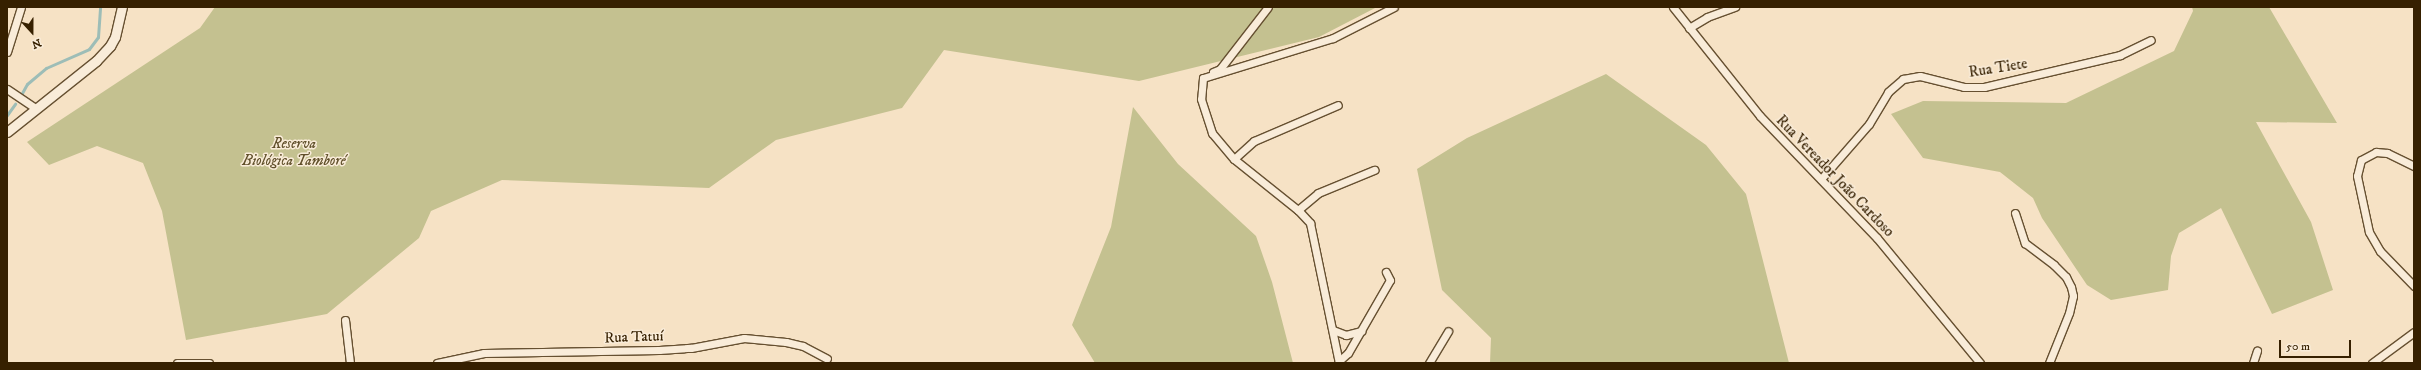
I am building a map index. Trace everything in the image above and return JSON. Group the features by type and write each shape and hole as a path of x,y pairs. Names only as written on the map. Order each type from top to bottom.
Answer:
{"street":[{"path":"7,52 22,7"},
{"path":"7,132 35,108 96,61 110,46 115,36 122,7"},
{"path":"1203,78 1220,69 1268,7"},
{"path":"1203,78 1333,38 1394,7"},
{"name":"Rua Vereador João Cardoso","path":"1673,7 1760,116 1877,238 1980,363"},
{"path":"1689,28 1707,17 1735,7"},
{"name":"Rua Tiete","path":"1821,179 1869,124 1888,92 1903,79 1920,76 1964,87 1984,87 2120,55 2152,40"},
{"path":"1203,78 1200,99 1206,121 1212,133 1234,160 1298,210 1310,223 1339,362"},
{"path":"7,89 35,108"},
{"path":"1234,160 1259,138 1338,105"},
{"path":"2414,166 2387,153 2376,152 2361,160 2357,176 2369,232 2380,251 2414,286"},
{"path":"1298,210 1318,193 1374,170"},
{"path":"2015,213 2025,243 2054,265 2066,277 2071,287 2073,296 2069,313 2049,363"},
{"path":"1339,362 1348,353 1390,280 1386,272"},
{"path":"345,320 350,363"},
{"path":"1333,330 1346,335 1361,331"},
{"path":"1429,363 1448,331"},
{"path":"2372,363 2414,332"},
{"name":"Rua Tatuí","path":"437,363 484,353 659,350 691,348 744,338 786,342 803,346 827,360"},
{"path":"2253,363 2257,351"},
{"path":"177,363 209,363"}],"green space":[{"name":"Reserva Biológica Tamboré","path":"215,7 1377,7 1319,37 1139,81 944,50 902,108 776,140 709,188 502,180 431,211 419,238 327,314 186,340 162,211 143,163 97,146 49,165 27,142 200,28"},
{"path":"2192,7 2269,7 2337,123 2256,122 2311,222 2333,290 2272,314 2221,208 2179,233 2171,256 2168,290 2111,300 2087,285 2042,218 2033,198 2000,172 1923,158 1891,114 1923,101 2066,103 2174,51 2193,11"},
{"path":"1606,74 1706,145 1746,194 1789,363 1490,363 1491,338 1442,290 1417,169 1467,138"},
{"path":"1133,107 1178,164 1256,236 1272,282 1293,363 1095,363 1072,325 1111,227"}],"waterway":[{"path":"22,93 27,84 46,68 89,49 98,37 100,7"},
{"path":"7,115 15,104"}]}
